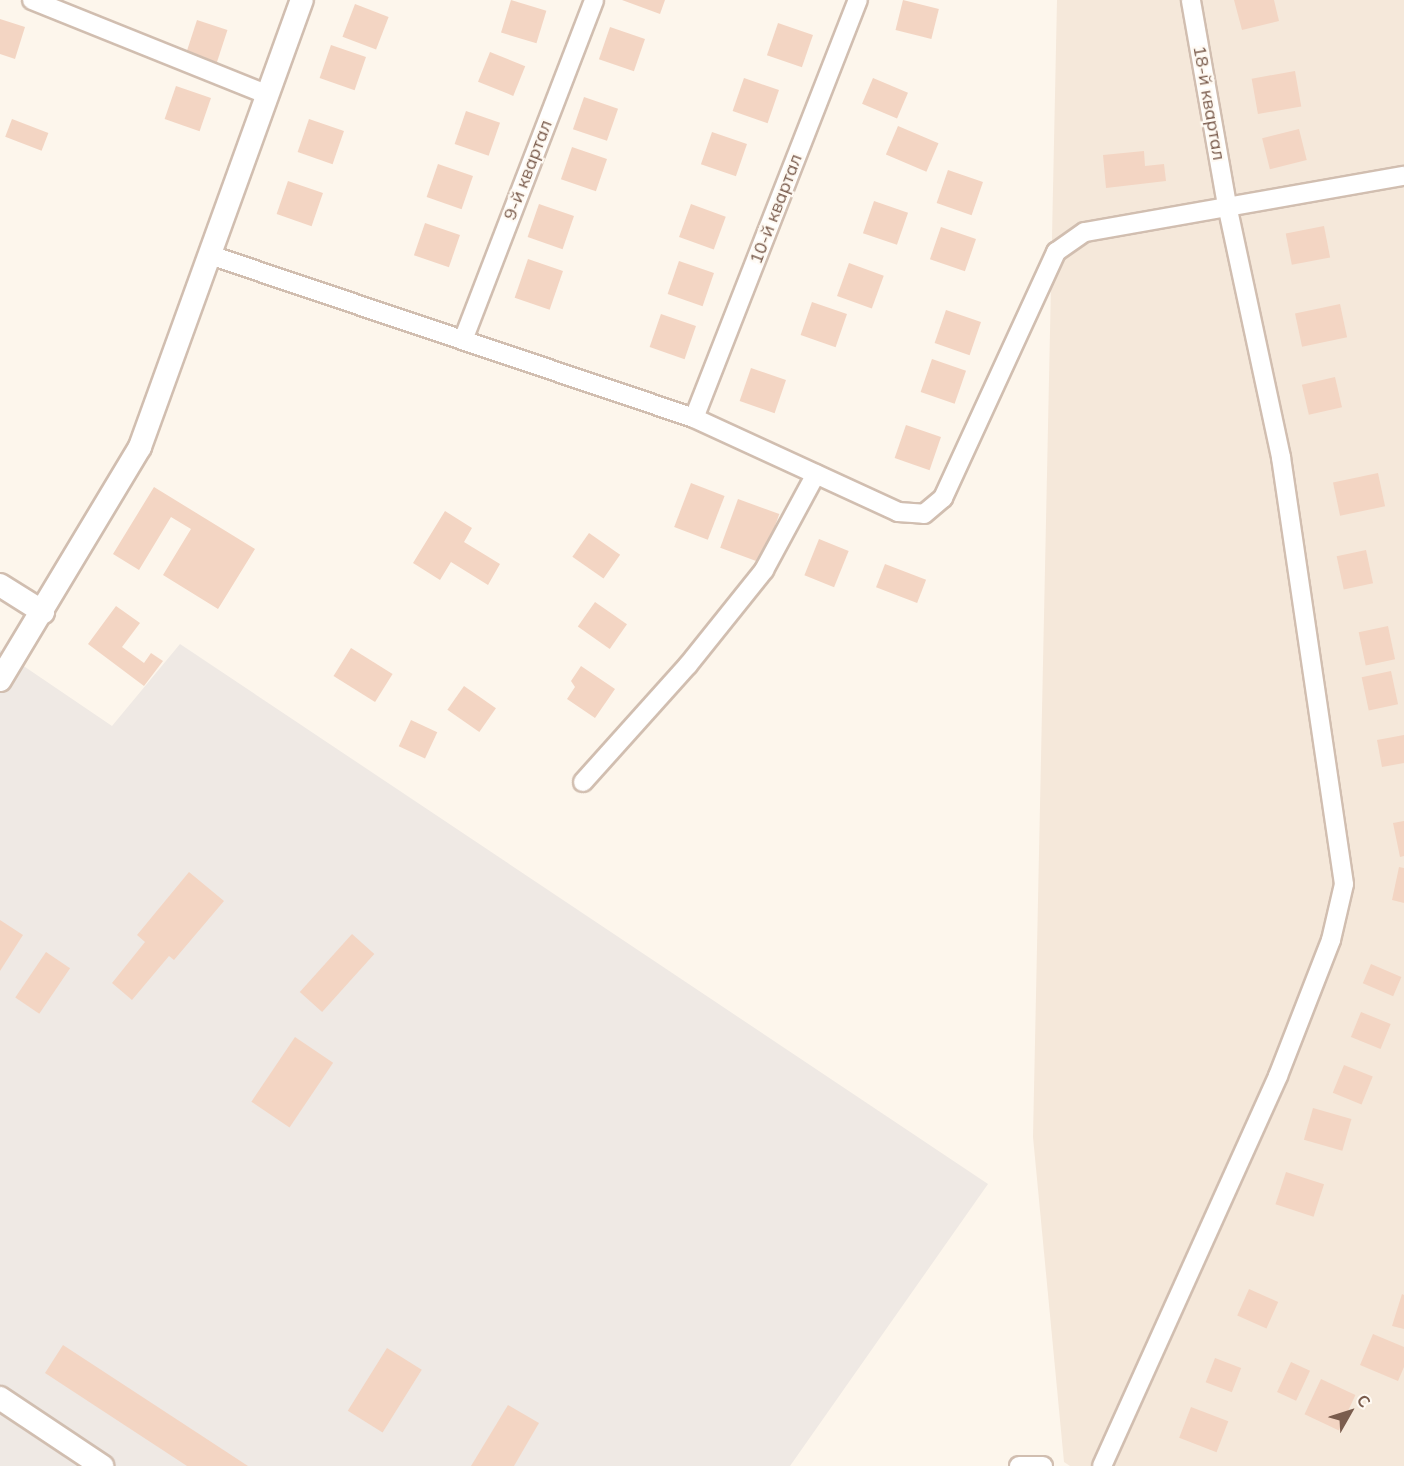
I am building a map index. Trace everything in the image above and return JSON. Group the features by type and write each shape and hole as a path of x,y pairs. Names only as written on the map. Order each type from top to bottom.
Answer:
{"street":[{"path":"33,0 268,95"},
{"path":"0,680 44,612 140,447 302,0"},
{"name":"9-й квартал","path":"463,340 594,0"},
{"name":"10-й квартал","path":"694,418 858,0"},
{"name":"18-й квартал","path":"1102,1466 1278,1076 1331,940 1344,884 1281,457 1227,205 1191,0"},
{"path":"210,255 694,418 898,512 924,514 943,498 1056,252 1085,232 1227,205 1404,176"},
{"path":"583,782 688,665 764,570 816,474"},
{"path":"0,585 44,612"},
{"path":"0,1398 102,1466"},
{"path":"1018,1466 1043,1466"}],"shaded area":[{"path":"1057,0 1404,0 1404,1466 1070,1466 1064,1462 1033,1137"},
{"path":"180,644 988,1184 790,1466 0,1466 0,650 112,726"}],"building":[{"path":"511,0 546,11 536,43 501,33"},
{"path":"622,0 665,0 660,14"},
{"path":"903,0 939,9 931,39 896,30"},
{"path":"1234,0 1274,0 1279,21 1242,30"},
{"path":"355,4 389,17 376,50 342,37"},
{"path":"0,19 25,27 15,59 0,54"},
{"path":"197,20 227,30 217,62 186,52"},
{"path":"778,23 813,35 802,67 767,55"},
{"path":"610,27 645,39 634,71 599,59"},
{"path":"331,45 366,57 355,90 320,78"},
{"path":"490,52 525,66 513,96 478,82"},
{"path":"1295,71 1301,106 1258,114 1252,79"},
{"path":"744,78 779,90 768,123 733,111"},
{"path":"873,78 908,93 897,119 862,104"},
{"path":"176,86 211,98 200,131 165,119"},
{"path":"584,97 618,109 607,141 573,129"},
{"path":"466,111 500,123 489,156 455,144"},
{"path":"12,119 48,133 42,151 5,137"},
{"path":"309,119 344,131 333,164 298,152"},
{"path":"898,126 939,143 926,172 886,155"},
{"path":"1299,129 1307,160 1270,169 1262,138"},
{"path":"712,132 747,144 736,176 701,164"},
{"path":"572,147 607,159 596,191 561,179"},
{"path":"1144,151 1145,166 1164,164 1166,181 1106,188 1103,155"},
{"path":"438,164 473,176 462,209 427,197"},
{"path":"948,170 983,182 972,215 937,203"},
{"path":"288,181 323,193 312,226 277,214"},
{"path":"874,201 908,213 897,245 863,233"},
{"path":"539,204 574,216 563,249 528,237"},
{"path":"691,204 726,217 714,250 679,237"},
{"path":"425,223 460,235 449,267 414,255"},
{"path":"1324,226 1330,257 1292,265 1286,233"},
{"path":"941,227 976,239 965,271 930,259"},
{"path":"528,259 563,271 550,310 515,298"},
{"path":"679,261 714,273 703,306 668,294"},
{"path":"849,263 884,276 872,309 837,296"},
{"path":"812,302 847,314 836,347 801,335"},
{"path":"1340,304 1347,337 1302,347 1295,314"},
{"path":"946,310 981,322 970,355 935,343"},
{"path":"661,314 696,326 685,359 650,347"},
{"path":"932,359 966,371 955,404 921,392"},
{"path":"751,368 786,380 775,413 740,401"},
{"path":"1335,377 1342,407 1309,415 1302,385"},
{"path":"906,425 941,437 930,470 895,458"},
{"path":"1378,473 1385,506 1340,516 1333,483"},
{"path":"691,483 725,496 708,540 674,527"},
{"path":"154,487 255,549 218,609 163,575 191,529 171,517 139,570 113,554"},
{"path":"738,499 779,514 762,563 720,548"},
{"path":"445,511 472,528 464,542 500,564 488,585 451,562 440,580 413,563"},
{"path":"589,533 620,555 603,579 572,557"},
{"path":"819,539 849,551 834,587 804,575"},
{"path":"1366,550 1373,583 1344,589 1337,556"},
{"path":"885,564 926,580 917,603 876,587"},
{"path":"595,602 627,624 610,649 578,627"},
{"path":"116,606 140,623 122,647 144,663 151,653 163,661 144,686 88,644"},
{"path":"1388,626 1395,659 1366,665 1359,632"},
{"path":"351,648 393,674 375,702 334,676"},
{"path":"581,666 615,689 595,718 567,699 575,687 571,681"},
{"path":"1391,671 1398,704 1369,710 1362,677"},
{"path":"464,686 496,708 479,732 447,710"},
{"path":"411,720 437,732 425,759 399,746"},
{"path":"1404,735 1404,763 1382,767 1377,740"},
{"path":"1404,821 1404,856 1400,857 1393,823"},
{"path":"1399,867 1404,868 1404,903 1392,900"},
{"path":"189,872 224,901 174,960 169,956 132,1000 112,983 145,942 137,935"},
{"path":"0,920 23,935 0,971"},
{"path":"352,934 374,954 322,1012 300,992"},
{"path":"46,952 70,968 39,1014 15,998"},
{"path":"1371,964 1401,977 1393,996 1363,983"},
{"path":"1361,1012 1391,1024 1381,1049 1351,1037"},
{"path":"295,1037 333,1063 290,1127 251,1102"},
{"path":"1344,1065 1373,1077 1362,1104 1333,1093"},
{"path":"1313,1108 1351,1119 1342,1151 1304,1140"},
{"path":"1286,1172 1324,1184 1314,1217 1275,1204"},
{"path":"1249,1289 1278,1302 1266,1329 1237,1315"},
{"path":"1402,1294 1404,1295 1404,1329 1392,1326"},
{"path":"1373,1334 1404,1347 1404,1367 1398,1381 1360,1365"},
{"path":"63,1345 248,1466 187,1466 45,1373"},
{"path":"387,1348 422,1370 383,1432 348,1411"},
{"path":"1215,1358 1241,1368 1232,1392 1206,1382"},
{"path":"1291,1362 1310,1371 1296,1401 1277,1392"},
{"path":"1321,1379 1355,1395 1339,1430 1305,1414"},
{"path":"508,1405 539,1423 514,1466 471,1466"},
{"path":"1191,1407 1228,1421 1217,1452 1179,1438"}]}
